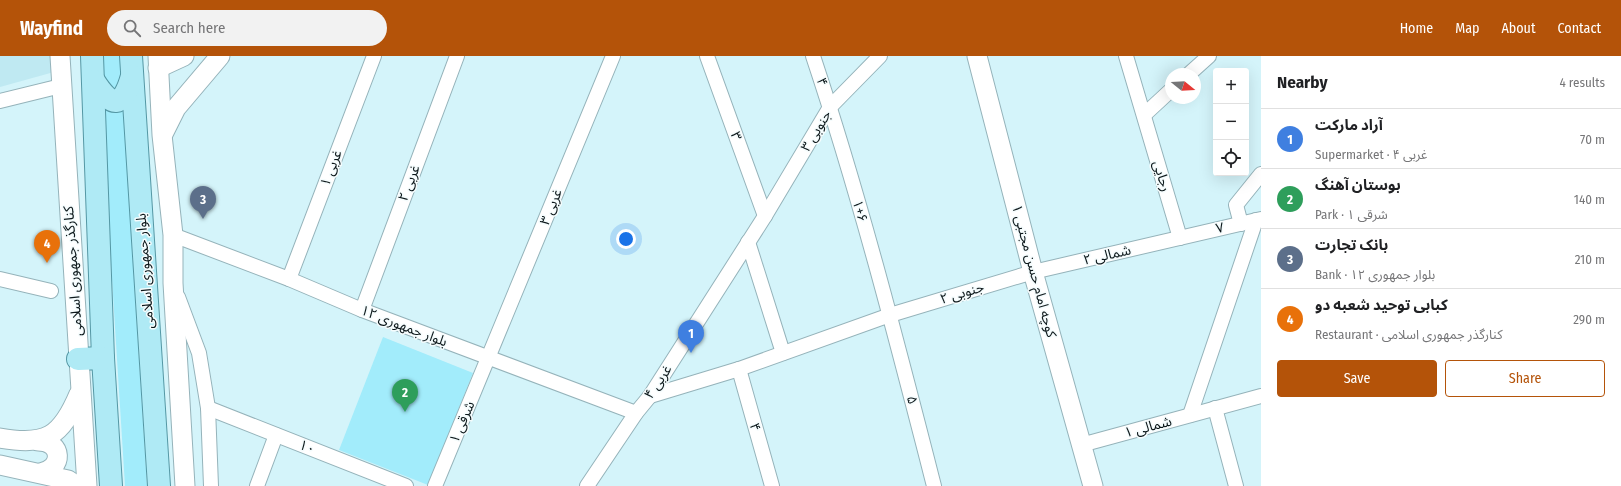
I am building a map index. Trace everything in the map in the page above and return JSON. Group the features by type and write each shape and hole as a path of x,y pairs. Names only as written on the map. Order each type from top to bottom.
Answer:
{"main road":[{"path":"92,56 103,358 112,486"},
{"path":"94,81 103,96 117,102 122,99 128,91 132,66"},
{"name":"بلوار جمهوری اسلامی","path":"132,66 159,486"},
{"path":"78,359 103,358"}],"street":[{"name":"کنارگذر جمهوری اسلامی","path":"60,56 86,486"},
{"path":"184,56 158,62 162,135 173,235 172,283 185,486"},
{"path":"162,135 176,108 220,56"},
{"name":"۱ غربی","path":"289,279 374,56"},
{"name":"۲ غربی","path":"362,310 457,56"},
{"name":"۳ غربی","path":"489,358 613,56"},
{"name":"۳","path":"707,56 765,216"},
{"name":"۴","path":"813,56 830,107"},
{"name":"۳ جنوبی","path":"765,216 830,107 880,56"},
{"name":"کوچه امام حسن مجتبی ۱","path":"977,56 1033,272 1093,486"},
{"name":"رجایی","path":"1126,56 1180,238"},
{"path":"1195,68 1208,56"},
{"path":"0,101 61,86"},
{"path":"1144,115 1165,96"},
{"name":"۱+۶","path":"830,107 890,315"},
{"path":"1241,224 1236,205 1261,174"},
{"name":"۴ غربی","path":"587,486 636,413 650,396 765,216"},
{"path":"1190,415 1258,220"},
{"name":"۷","path":"1180,238 1258,220"},
{"name":"بلوار جمهوری ۱۲","path":"173,235 289,279 362,310 636,413"},
{"name":"۲ شمالی","path":"1033,272 1180,238"},
{"path":"748,242 783,353"},
{"name":"۲ جنوبی","path":"650,396 739,369 890,315 1033,272"},
{"path":"0,279 51,290"},
{"path":"172,283 199,353 208,408 211,486"},
{"name":"۵","path":"890,315 934,486"},
{"name":"شرقی ۱","path":"435,486 489,358"},
{"name":"۴","path":"739,369 772,486"},
{"path":"38,441 55,433 70,414 80,391"},
{"name":"۱ شمالی","path":"1081,445 1261,396"},
{"name":"۱۰","path":"208,408 406,486"},
{"path":"1215,408 1236,486"},
{"path":"257,486 276,435"},
{"path":"0,438 17,441 46,441 53,445 57,452 57,460 54,467 48,472 40,473"},
{"path":"0,465 68,480 77,486"}],"shaded area":[{"path":"0,56 53,56 54,72 0,87"},
{"path":"98,56 120,56 147,486 125,486"},
{"path":"383,337 473,373 428,485 339,450"}],"place":[{"name":"بانک تجارت","path":"203,219"},
{"name":"کبابی توحید شعبه دو","path":"47,263"},
{"name":"آراد مارکت","path":"691,353"},
{"name":"بوستان آهنگ","path":"405,412"}]}
